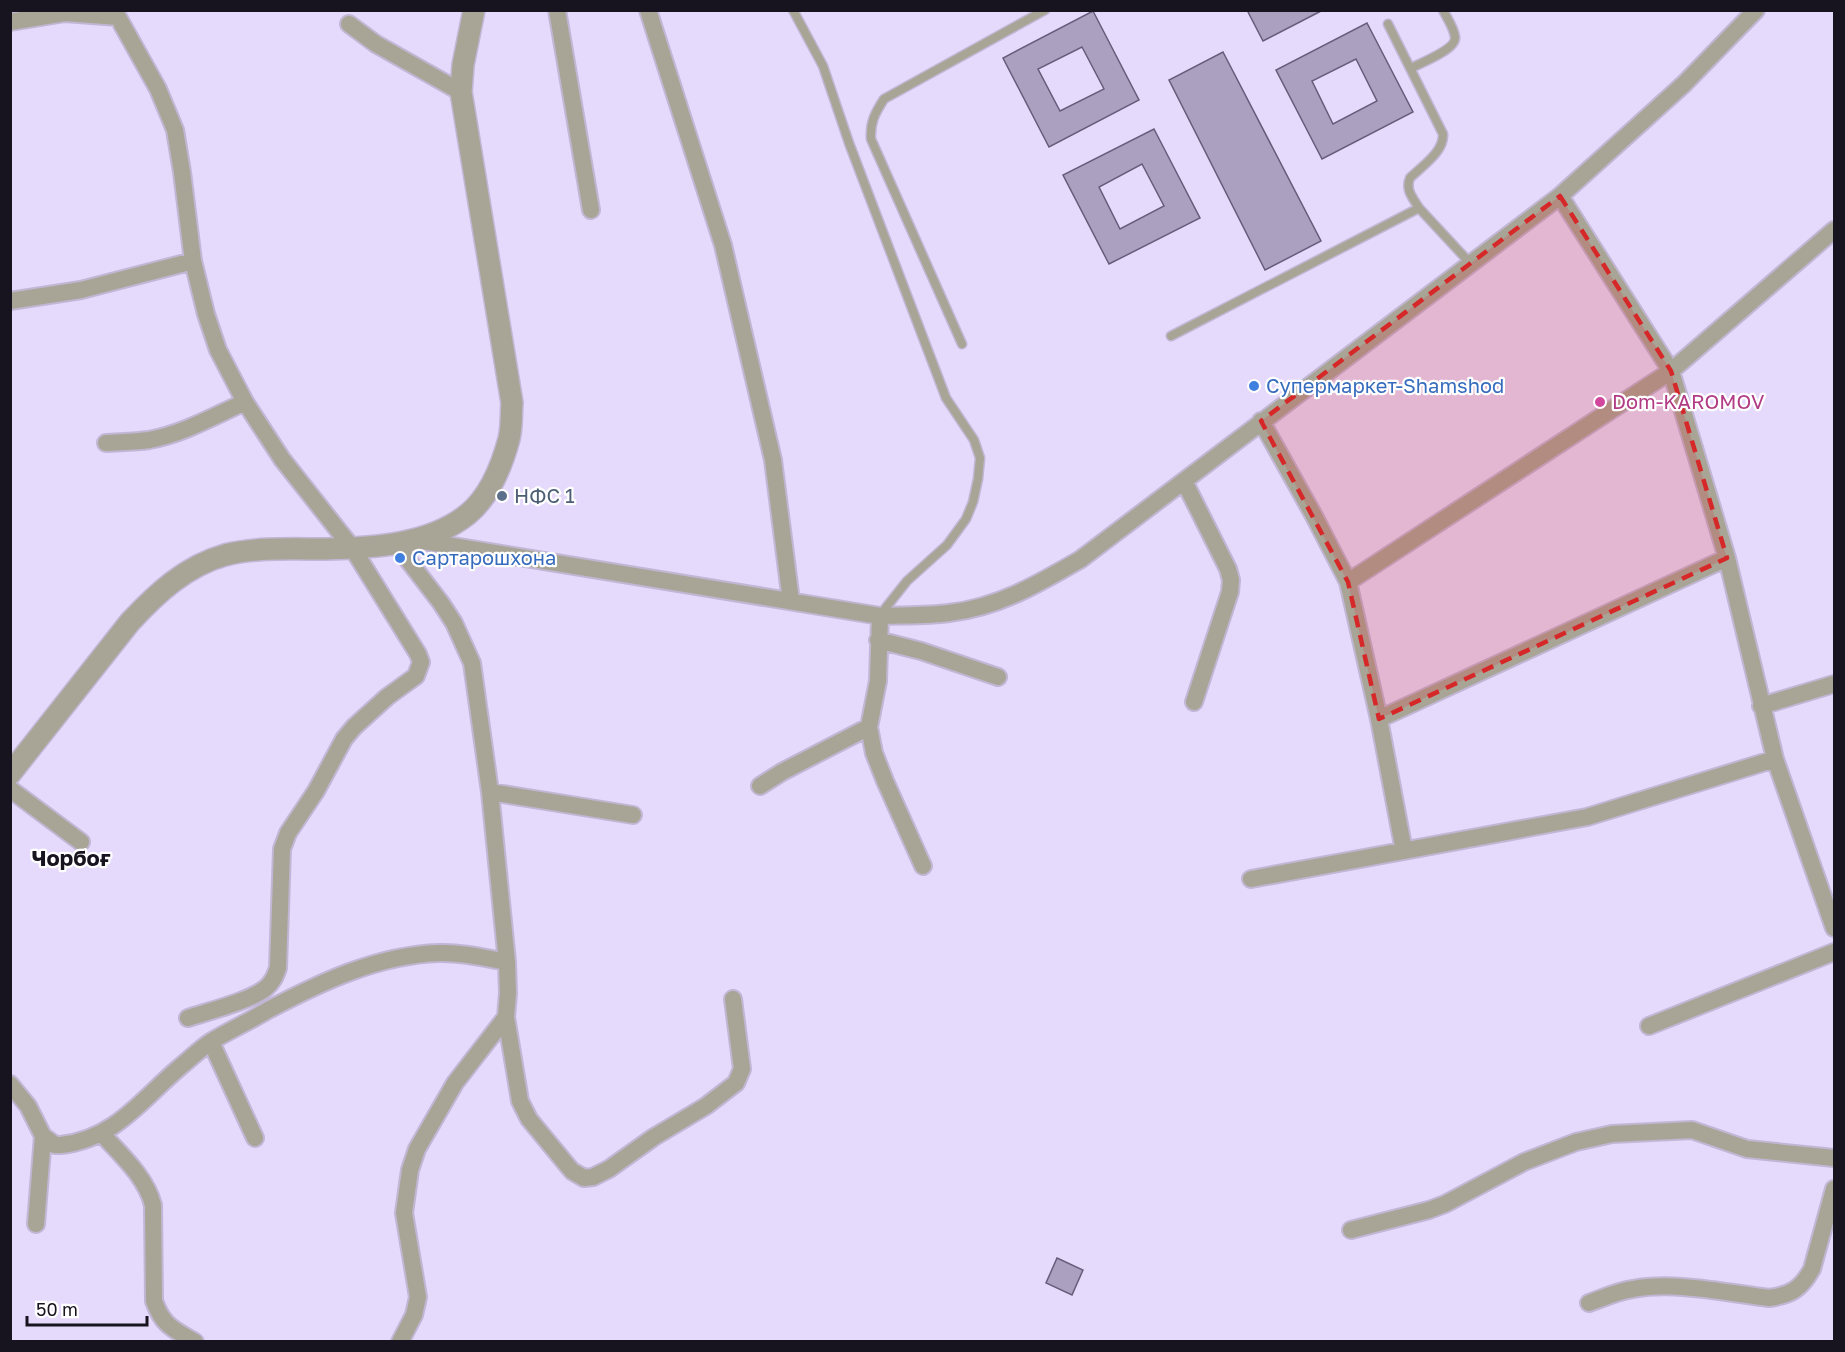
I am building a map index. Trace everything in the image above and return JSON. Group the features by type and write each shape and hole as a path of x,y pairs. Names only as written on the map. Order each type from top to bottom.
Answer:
{"street":[{"path":"10,774 130,622 150,600 176,578 200,564 227,555 261,550 353,549 405,541 442,529 468,514 484,497 498,470 509,437 512,403 461,92 463,65 474,10"},
{"path":"556,10 591,210"},
{"path":"648,10 723,245 773,460 791,601"},
{"path":"405,541 880,616 948,614 976,608 1031,588 1081,559 1560,196 1684,84 1756,10"},
{"path":"10,22 65,13 116,14 158,89 175,130 193,261 206,314 218,350 245,402 282,459 353,549 421,662 416,675 354,726 288,833 282,849 278,968 274,979 265,989 252,996 189,1018"},
{"path":"349,24 376,44 461,92"},
{"path":"1560,196 1671,371 1726,558 1775,759 1834,928"},
{"path":"1348,582 1671,371 1834,231"},
{"path":"10,301 81,290 193,261"},
{"path":"106,443 147,440 168,435 245,402"},
{"path":"1261,422 1348,582 1379,719 1404,852"},
{"path":"1184,481 1228,569 1231,580 1230,591 1194,702"},
{"path":"405,541 454,623 472,663 490,792 507,962 506,1017 520,1101 529,1119 572,1171 584,1178 593,1177 609,1169 654,1137 706,1106 736,1083 742,1069 733,999"},
{"path":"1379,719 1726,558"},
{"path":"880,616 878,681 869,727 874,753 923,866"},
{"path":"878,640 921,651 998,677"},
{"path":"1761,706 1834,684"},
{"path":"760,786 782,772 869,727"},
{"path":"1251,879 1587,817 1775,759"},
{"path":"10,789 81,842"},
{"path":"490,792 633,815"},
{"path":"1649,1026 1834,952"},
{"path":"10,1084 28,1106 43,1136 55,1145 61,1145 102,1134 129,1115 161,1083 210,1042 310,988 348,971 417,955 439,953 459,953 507,962"},
{"path":"400,1341 414,1315 418,1297 404,1212 410,1170 417,1149 455,1083 506,1017"},
{"path":"210,1042 255,1138"},
{"path":"1351,1230 1430,1210 1524,1162 1576,1142 1612,1134 1692,1130 1747,1149 1834,1158"},
{"path":"102,1134 144,1183 151,1197 154,1301 159,1316 167,1326 195,1341"},
{"path":"36,1224 43,1136"},
{"path":"1589,1303 1632,1289 1651,1286 1769,1298 1785,1296 1806,1281 1812,1269 1834,1189"}],"lane":[{"path":"793,10 823,66 849,143 946,398 974,440 980,458 973,502 966,519 947,545 907,581 880,616"},
{"path":"962,344 871,139 873,115 884,99 1045,10"},
{"path":"1411,68 1454,44 1455,36 1443,10"},
{"path":"1388,24 1440,128 1443,139 1439,149 1408,184 1409,192 1419,208 1470,263"},
{"path":"1171,336 1419,208"}],"highlighted area":[{"path":"1560,196 1671,371 1727,558 1379,719 1348,582 1261,421"}],"building":[{"path":"1247,10 1323,10 1263,41"},
{"path":"1093,11 1139,100 1049,147 1003,58","holes":["1082,47 1104,89 1060,111 1038,69"]},
{"path":"1367,23 1413,112 1322,159 1276,70","holes":["1356,59 1377,101 1333,124 1312,81"]},
{"path":"1223,52 1321,241 1265,270 1169,80"},
{"path":"1154,129 1200,218 1109,264 1063,175","holes":["1142,164 1164,206 1120,229 1099,187"]},
{"path":"1057,1258 1083,1270 1072,1295 1046,1283"}],"place":[{"name":"Супермаркет-Shamshod","path":"1254,386"},
{"name":"Dom-KAROMOV","path":"1600,402"},
{"name":"НФС 1","path":"502,496"},
{"name":"Сартарошхона","path":"400,558"}],"district":[{"name":"Чорбоғ","path":"71,858"}]}
